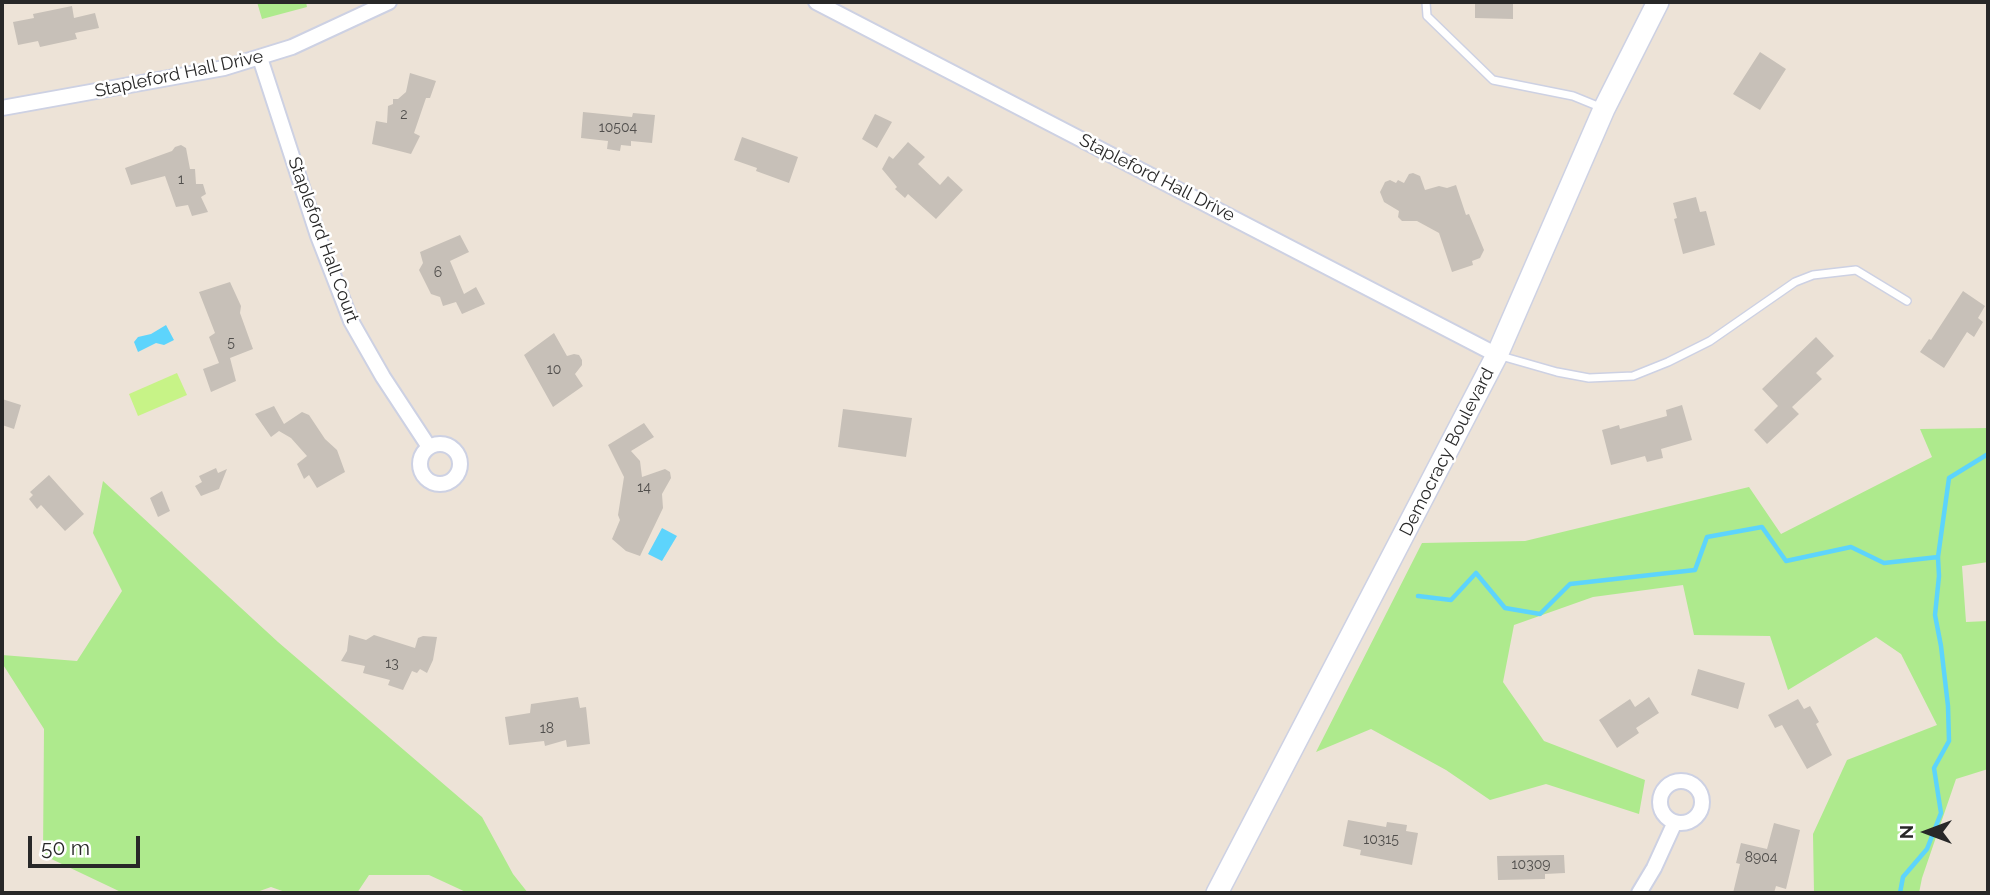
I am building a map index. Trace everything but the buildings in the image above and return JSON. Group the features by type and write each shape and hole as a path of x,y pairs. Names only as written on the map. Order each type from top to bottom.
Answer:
{"main road":[{"name":"Democracy Boulevard","path":"1217,893 1497,355 1604,109 1658,2"}],"street":[{"name":"Stapleford Hall Drive","path":"2,108 188,76 260,58 337,27 389,2"},
{"name":"Stapleford Hall Drive","path":"816,2 1497,355"},
{"name":"Stapleford Hall Court","path":"260,58 318,236 351,321 383,377 429,447"},
{"path":"1639,893 1675,822"}],"lane":[{"path":"1426,2 1427,16 1493,80 1573,96 1604,109"},
{"path":"1497,355 1590,378 1633,376 1710,341 1795,282 1813,275 1856,270 1907,300"}],"green space":[{"path":"257,2 306,2 307,7 262,19"},
{"path":"177,373 187,395 138,416 129,394"},
{"path":"1988,428 1988,562 1962,566 1966,622 1988,621 1988,769 1956,779 1919,893 1814,893 1813,834 1847,760 1937,725 1901,654 1876,637 1788,690 1770,636 1694,635 1683,585 1593,597 1514,625 1503,682 1544,741 1645,780 1639,814 1546,784 1490,800 1446,770 1371,729 1316,752 1422,543 1525,541 1749,487 1781,534 1932,457 1920,429"},
{"path":"103,481 278,642 482,817 513,874 528,893 468,893 429,875 369,875 357,893 288,893 271,887 254,893 123,893 43,855 44,729 2,663 2,655 77,661 122,591 93,533"}],"water":[{"path":"166,325 174,340 164,345 156,343 138,352 134,342 138,337 151,334"},
{"path":"662,528 677,536 662,561 648,554"}],"waterway":[{"path":"1418,596 1451,600 1476,573 1505,608 1540,614 1570,584 1695,570 1707,537 1762,527 1786,561 1851,547 1884,563 1938,557 1949,478 1988,454"},
{"path":"1900,893 1903,877 1927,849 1941,813 1934,768 1949,741 1948,706 1935,615 1938,557"}]}
